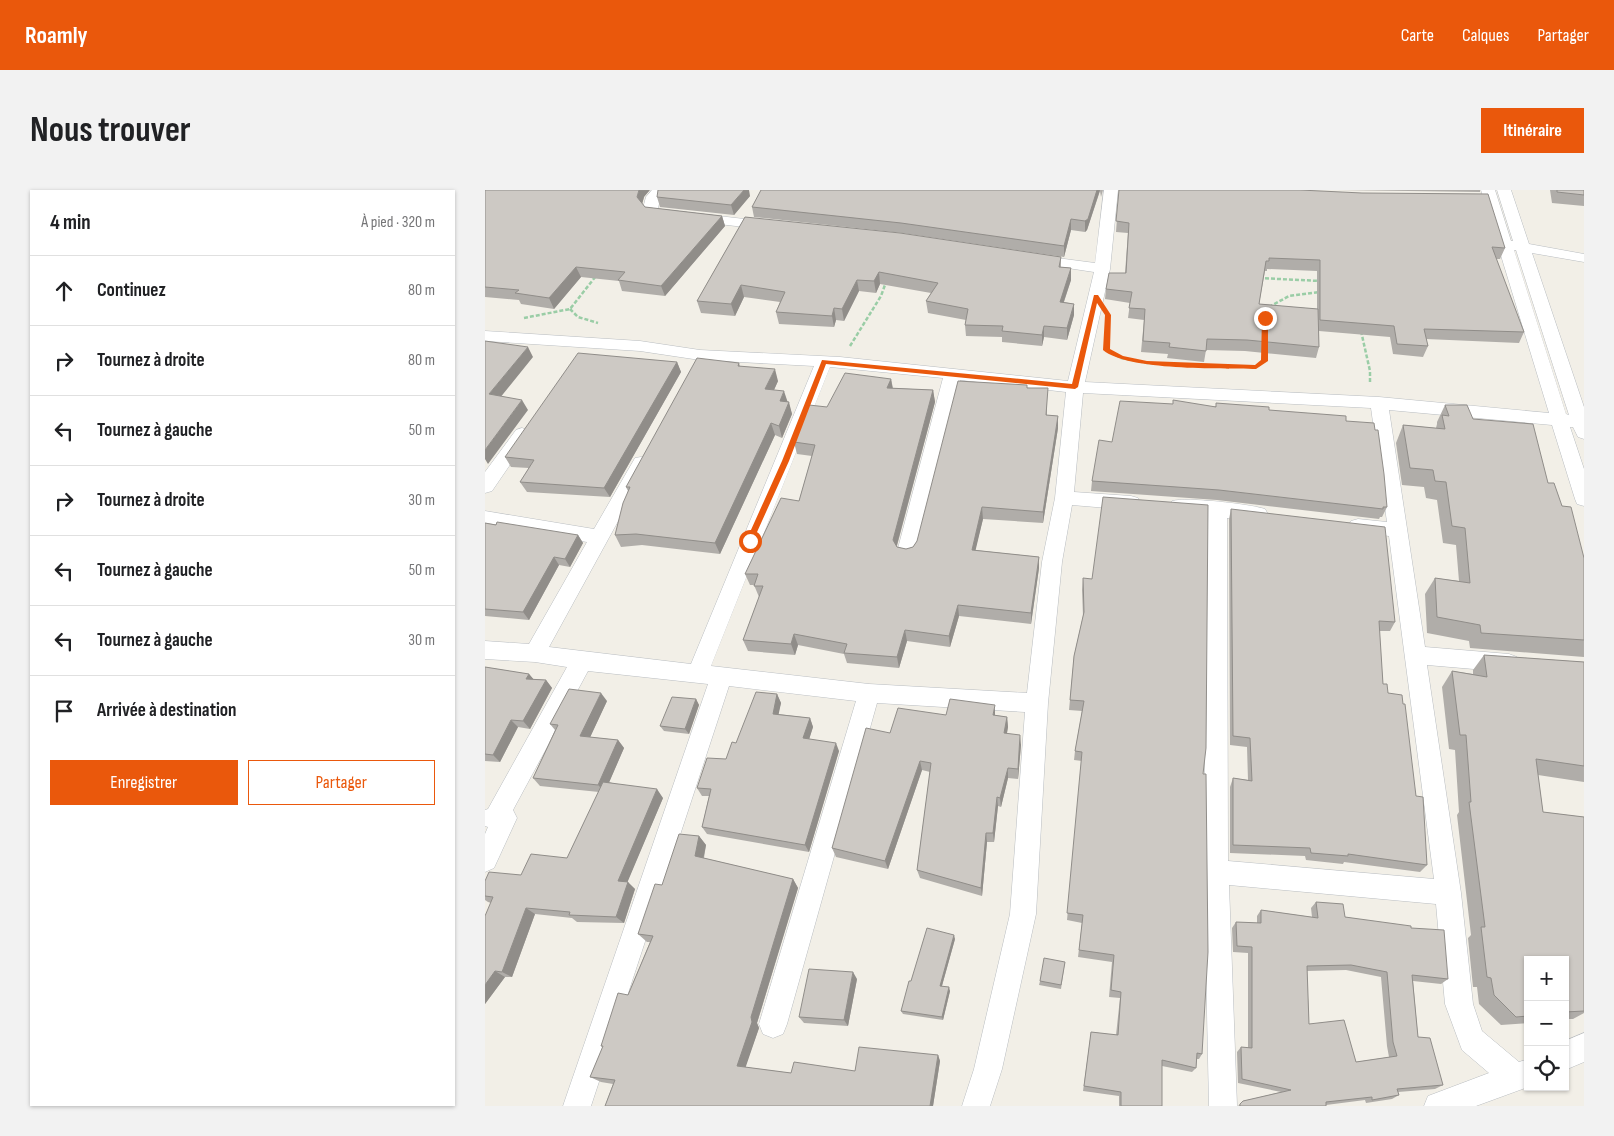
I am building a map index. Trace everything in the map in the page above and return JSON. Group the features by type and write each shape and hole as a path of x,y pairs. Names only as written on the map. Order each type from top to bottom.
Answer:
{"street":[{"path":"659,190 653,197 650,208 654,213 789,227"},
{"path":"976,1106 988,1069 1023,914 1037,703 1052,562 1064,498 1075,387 1102,269 1111,190"},
{"path":"1494,195 1552,335 1583,425"},
{"path":"1515,246 1584,258"},
{"path":"1515,246 1534,334 1584,499"},
{"path":"1019,257 1102,269"},
{"path":"1534,334 1552,335"},
{"path":"485,336 588,341 700,355 832,362 1075,387 1375,403 1560,419 1583,425"},
{"path":"576,357 588,341"},
{"path":"691,372 700,355"},
{"path":"577,1106 750,541 832,362"},
{"path":"907,552 953,374"},
{"path":"1375,403 1398,530 1416,656 1448,893 1459,1004 1472,1040 1522,1076"},
{"path":"485,486 531,422"},
{"path":"535,653 648,450"},
{"path":"1064,498 1217,509 1274,516"},
{"path":"1217,509 1216,872 1223,1106"},
{"path":"485,518 600,537"},
{"path":"1341,524 1398,530"},
{"path":"485,650 535,653 582,662 869,693 1037,703"},
{"path":"1416,656 1525,664"},
{"path":"485,860 505,818 490,817 582,662"},
{"path":"773,1024 869,693"},
{"path":"1216,872 1448,893"},
{"path":"1569,1054 1584,1047"},
{"path":"1438,1106 1522,1076"}],"path":[{"path":"570,309 599,272"},
{"path":"832,362 881,296 888,278"},
{"path":"1253,278 1327,282"},
{"path":"1266,313 1267,308 1289,296 1321,292"},
{"path":"1360,324 1375,403"},
{"path":"1107,341 1107,350 1121,358 1147,363 1256,367 1265,361 1265,344"}],"building":[{"path":"485,190 639,190 637,197 645,207 722,216 661,286 618,280 625,272 576,267 549,298 515,293 519,290 485,287"},
{"path":"658,190 744,190 731,205 657,197"},
{"path":"761,190 1097,190 1088,219 1085,221 1071,219 1064,246 901,223 752,207"},
{"path":"1119,190 1300,190 1362,193 1488,194 1505,248 1492,247 1524,332 1424,329 1428,346 1397,344 1394,326 1320,320 1320,260 1269,258 1269,261 1266,261 1259,304 1318,309 1319,347 1247,340 1207,339 1206,351 1169,347 1170,343 1143,341 1145,309 1129,308 1132,292 1106,289 1109,273 1126,273 1129,223 1116,221"},
{"path":"1557,190 1584,190 1584,195 1557,192"},
{"path":"745,217 900,233 1061,257 1059,267 1071,268 1060,302 1074,304 1067,328 1044,326 1042,335 1002,331 1003,326 965,325 968,309 926,301 938,283 879,272 874,281 857,280 842,309 834,308 832,316 776,312 785,292 741,285 731,304 697,301"},
{"path":"485,341 528,347 489,394 522,400 485,450"},
{"path":"578,353 677,362 604,488 520,482 534,460 505,457"},
{"path":"697,358 739,363 738,366 775,369 765,389 784,391 780,401 789,402 779,426 771,423 715,543 636,534 615,535 623,503 630,487 626,487"},
{"path":"845,373 891,379 887,388 933,390 893,540 897,547 906,549 913,547 917,541 958,381 1027,385 1027,388 1048,388 1046,415 1058,416 1043,512 982,507 972,550 1039,557 1031,613 958,605 949,636 905,630 897,657 844,653 847,644 794,634 791,644 743,640 763,586 754,586 758,574 745,574 781,498 799,501 815,445 794,442 809,405 827,407"},
{"path":"1173,400 1216,407 1216,403 1269,407 1269,410 1346,416 1346,421 1374,423 1375,430 1378,430 1387,507 1383,507 1383,509 1219,490 1092,481 1099,440 1112,442 1120,401 1173,404"},
{"path":"1445,405 1467,405 1473,419 1533,424 1548,483 1554,483 1562,506 1571,507 1584,558 1584,640 1481,633 1480,625 1437,617 1435,578 1470,583 1465,528 1452,526 1446,482 1435,481 1433,470 1410,468 1403,425 1445,429 1442,415 1449,416"},
{"path":"1103,497 1208,505 1206,748 1203,774 1206,774 1208,952 1202,1054 1197,1053 1196,1068 1162,1060 1162,1106 1121,1106 1121,1092 1084,1086 1091,1032 1118,1035 1121,992 1111,990 1114,955 1079,950 1083,915 1067,913 1082,752 1075,751 1084,701 1070,700 1074,656 1084,612 1083,578 1092,579"},
{"path":"1231,509 1385,527 1395,622 1379,621 1383,684 1387,684 1388,693 1402,695 1403,704 1405,704 1416,796 1423,797 1427,865 1348,854 1348,856 1311,853 1310,848 1233,845 1233,778 1252,781 1250,738 1233,736"},
{"path":"497,522 578,535 565,559 554,557 523,612 485,609 485,523 496,525"},
{"path":"1484,655 1584,662 1584,766 1536,759 1543,812 1584,817 1584,1011 1569,1012 1569,956 1524,956 1524,1016 1516,1017 1494,995 1491,978 1487,977 1481,927 1485,927 1469,802 1471,802 1466,735 1460,735 1452,671 1487,677"},
{"path":"485,667 529,674 526,679 546,680 523,721 511,720 493,755 485,754"},
{"path":"569,689 601,693 580,736 618,740 598,785 533,778 558,725 550,724"},
{"path":"756,692 777,694 773,714 810,718 803,738 836,743 805,845 702,827 711,789 697,788 707,758 726,759 732,742 736,743"},
{"path":"672,697 696,699 685,729 660,726"},
{"path":"950,699 995,705 993,715 1007,717 1004,733 1020,735 1018,769 1008,768 1000,798 997,797 993,833 986,833 981,888 917,870 931,763 920,761 885,861 832,848 866,728 890,733 898,708 946,715"},
{"path":"603,782 657,789 618,881 628,882 616,917 569,915 570,912 526,908 502,972 495,971 485,985 485,916 493,897 485,896 485,881 489,872 521,875 531,854 567,858"},
{"path":"679,834 699,836 695,856 793,879 751,1017 752,1022 737,1066 791,1073 794,1062 855,1071 859,1047 938,1055 930,1106 605,1106 615,1080 590,1077 603,1046 601,1046 618,993 628,995 653,936 638,934 655,884 662,885"},
{"path":"1316,902 1343,904 1345,917 1411,926 1411,928 1444,930 1448,979 1412,975 1418,1037 1430,1038 1443,1085 1397,1089 1399,1095 1372,1100 1372,1097 1326,1102 1326,1106 1240,1106 1243,1101 1291,1090 1242,1079 1241,1047 1252,1048 1252,947 1237,946 1236,922 1261,923 1261,910 1318,918","holes":["1351,965 1387,972 1393,1042 1397,1056 1356,1062 1344,1020 1309,1024 1307,966"]},
{"path":"927,928 954,935 940,986 949,987 942,1017 901,1011"},
{"path":"1044,958 1065,962 1061,985 1040,981"},
{"path":"809,969 853,972 844,1020 799,1017"}],"route":[{"path":"750,541 785,461 824,362 840,362 1075,387 1096,296 1108,315 1107,350 1121,358 1147,363 1256,367 1265,361 1265,318"}]}
